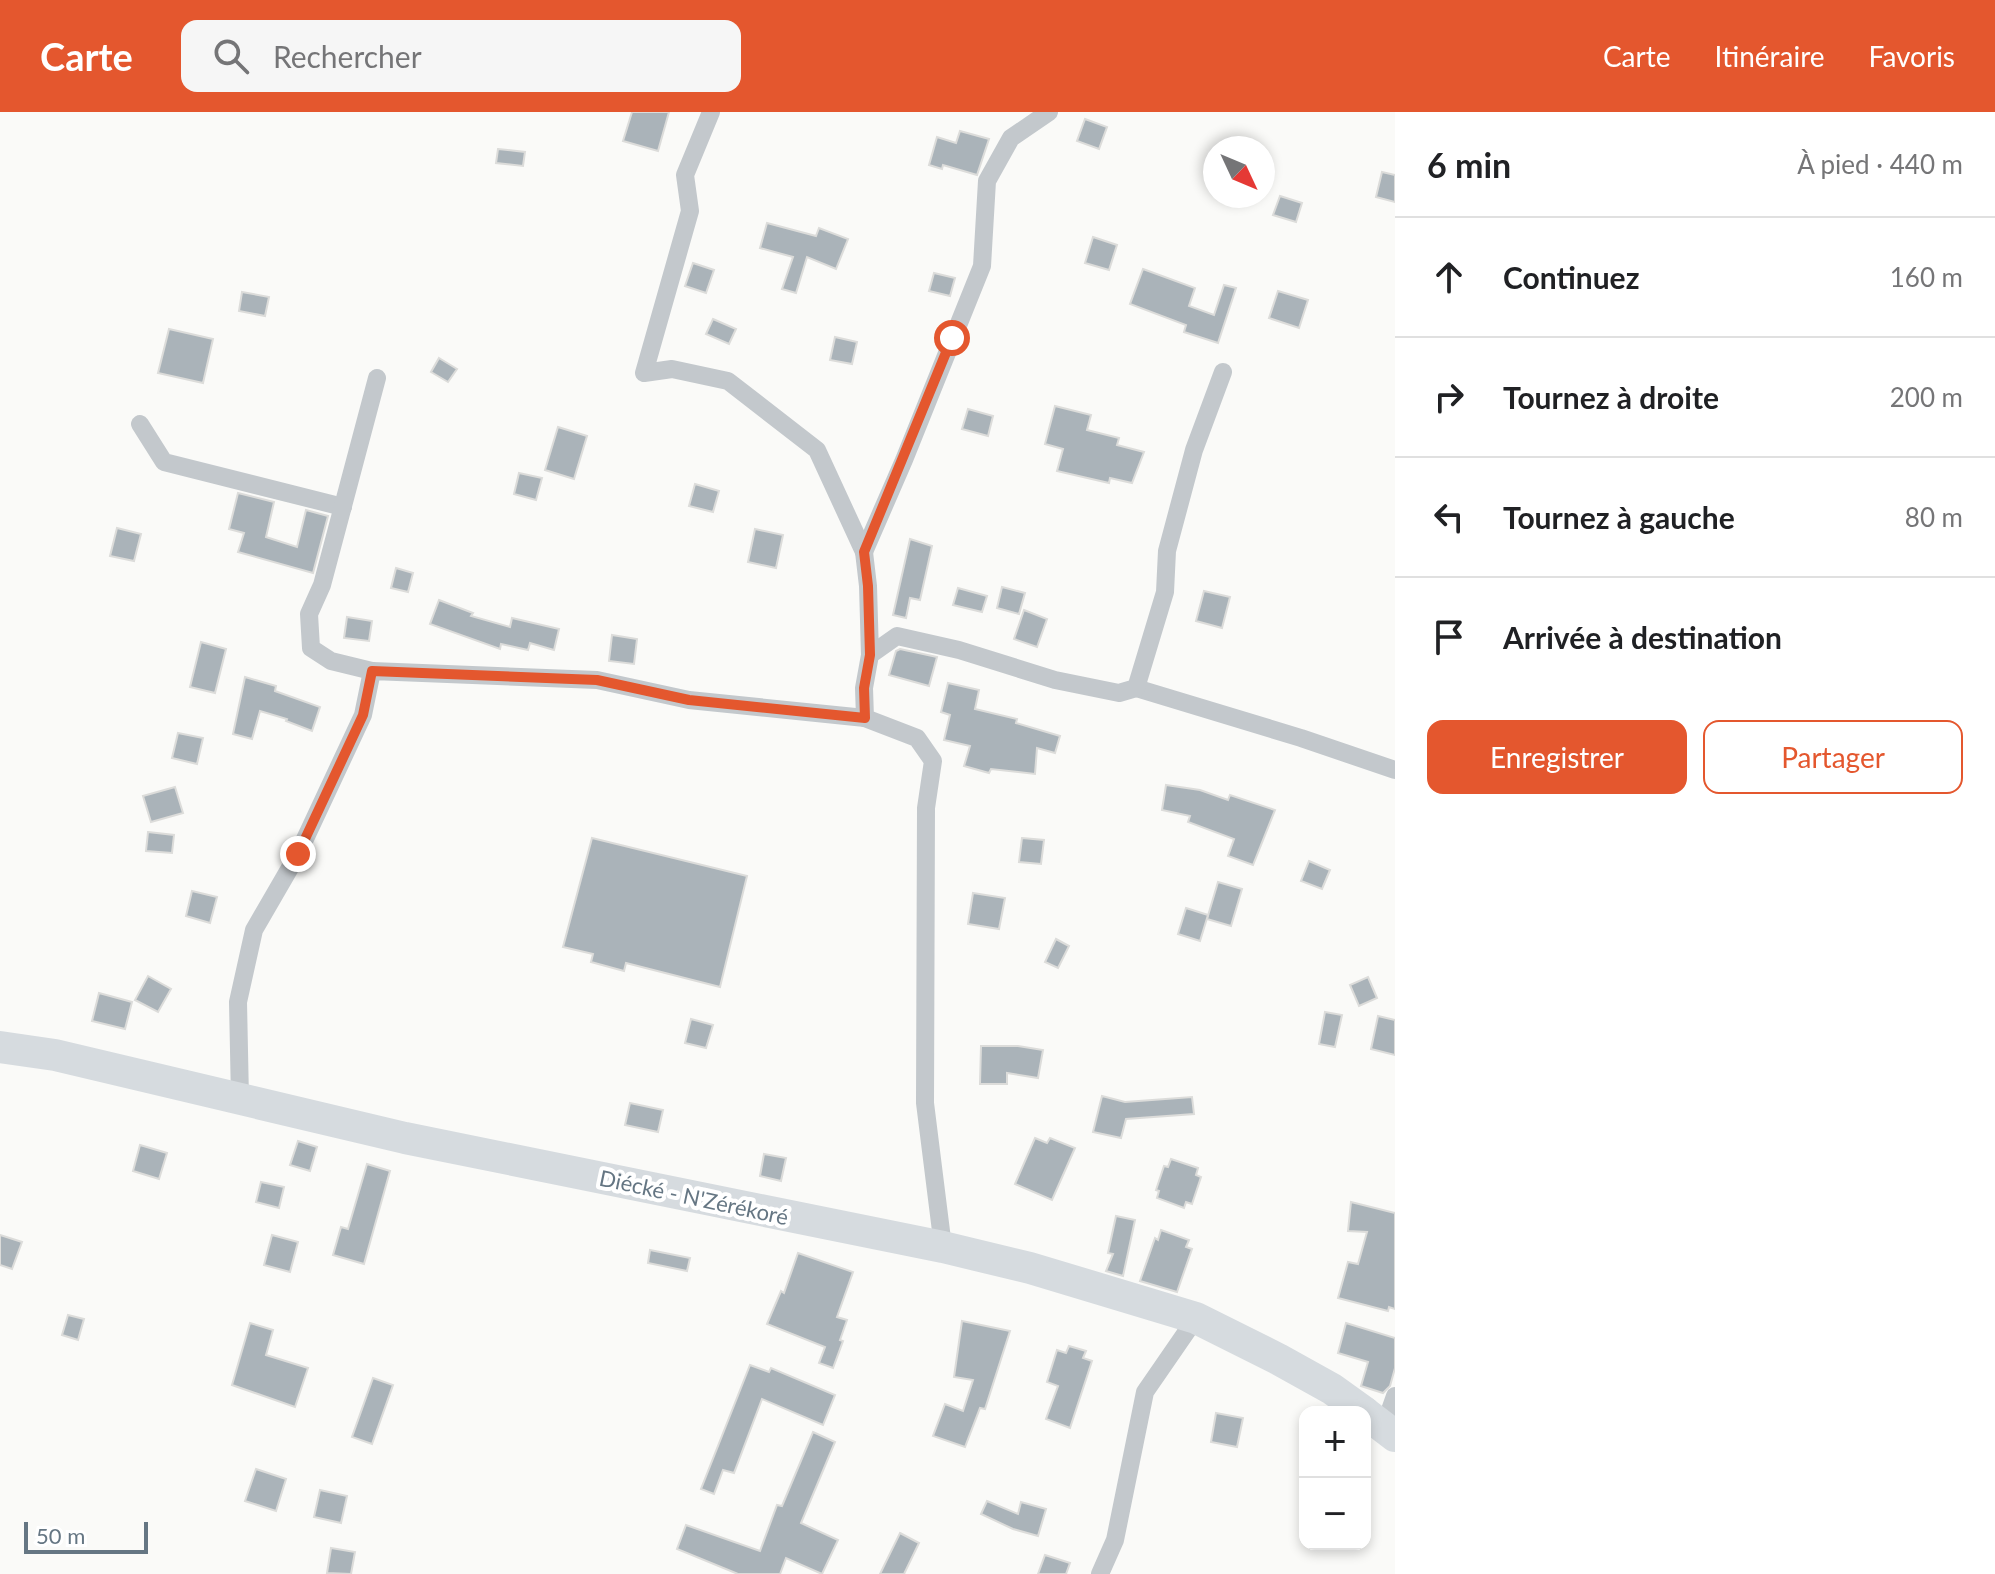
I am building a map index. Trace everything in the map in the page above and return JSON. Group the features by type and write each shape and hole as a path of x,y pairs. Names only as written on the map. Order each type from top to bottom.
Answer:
{"highway":[{"name":"Diécké - N'Zérékoré","path":"0,1047 55,1055 405,1138 943,1247 1030,1268 1196,1318 1332,1389 1377,1422"}],"street":[{"path":"711,112 685,175 690,211 644,373 672,369 728,381 817,450 864,552 870,655 864,688 865,718"},
{"path":"864,552 982,266 987,181 1011,138 1049,112"},
{"path":"1136,688 1165,592 1167,551 1194,450 1223,372"},
{"path":"377,378 322,585 309,614 311,648 331,661 372,671 597,680 689,700 865,718 917,738 933,761 926,808 925,1103 943,1247"},
{"path":"140,424 164,462 343,507"},
{"path":"870,655 897,636 959,650 1055,680 1119,693 1136,688 1395,770"},
{"path":"240,1099 238,1002 254,930 298,854 363,715 372,671"},
{"path":"1100,1574 1115,1540 1145,1392 1196,1318"},
{"path":"1377,1422 1395,1396"}],"building":[{"path":"632,112 669,112 658,151 623,141"},
{"path":"1085,119 1107,127 1099,149 1077,141"},
{"path":"960,131 989,139 977,175 943,165 942,169 929,165 937,137 956,143"},
{"path":"498,149 525,152 523,166 496,163"},
{"path":"1382,172 1395,175 1395,202 1376,197"},
{"path":"1280,196 1302,203 1296,222 1273,215"},
{"path":"767,223 816,236 819,228 848,239 836,269 807,257 796,293 782,289 793,257 760,248"},
{"path":"1093,237 1117,245 1109,270 1085,263"},
{"path":"693,263 714,270 706,293 685,286"},
{"path":"1143,269 1195,288 1189,306 1214,315 1224,285 1236,288 1218,343 1184,332 1186,325 1130,304"},
{"path":"934,273 955,278 950,296 929,291"},
{"path":"1278,291 1308,300 1299,328 1269,318"},
{"path":"242,292 269,297 265,316 239,311"},
{"path":"713,319 736,329 729,344 706,334"},
{"path":"169,329 213,339 203,383 158,373"},
{"path":"835,337 857,342 852,364 830,360"},
{"path":"439,358 457,369 448,382 431,372"},
{"path":"1055,406 1091,415 1087,430 1119,438 1117,445 1144,452 1132,483 1110,478 1109,483 1057,471 1063,449 1045,444"},
{"path":"968,409 993,416 988,436 962,429"},
{"path":"558,427 587,436 574,479 545,470"},
{"path":"519,473 542,478 536,500 514,494"},
{"path":"695,484 719,491 713,512 689,506"},
{"path":"238,493 274,502 266,537 297,547 306,510 328,516 313,573 238,552 244,533 229,529"},
{"path":"117,528 141,534 134,561 110,556"},
{"path":"755,529 783,535 776,568 748,562"},
{"path":"910,539 932,546 920,600 910,598 906,618 893,615"},
{"path":"396,568 413,573 408,592 391,588"},
{"path":"1002,587 1025,593 1019,614 997,608"},
{"path":"958,588 987,596 982,612 953,605"},
{"path":"1204,591 1230,597 1222,628 1196,621"},
{"path":"439,600 473,613 471,616 510,627 512,618 559,629 554,650 530,643 528,650 501,644 500,649 430,624"},
{"path":"1024,610 1047,619 1037,647 1014,639"},
{"path":"347,617 372,621 369,641 344,638"},
{"path":"612,635 637,639 634,664 609,661"},
{"path":"201,642 226,649 215,693 190,687"},
{"path":"900,649 937,657 929,686 889,675 896,651"},
{"path":"245,677 276,686 275,691 320,707 312,731 260,711 252,739 233,734"},
{"path":"948,683 979,690 975,709 1017,719 1016,723 1060,736 1055,753 1037,748 1035,774 991,769 989,773 964,766 970,746 944,740 950,715 941,712"},
{"path":"178,733 203,738 197,764 172,758"},
{"path":"1166,785 1200,790 1228,800 1230,795 1275,810 1253,865 1228,856 1234,839 1188,822 1190,816 1162,810"},
{"path":"175,787 183,813 151,822 143,796"},
{"path":"148,832 174,835 172,853 146,851"},
{"path":"592,838 747,876 720,987 626,963 624,971 591,962 593,954 563,947"},
{"path":"1022,838 1044,840 1041,864 1019,862"},
{"path":"1309,861 1330,870 1322,889 1301,881"},
{"path":"1218,882 1242,889 1231,926 1207,919"},
{"path":"192,891 217,897 210,923 186,916"},
{"path":"973,893 1005,898 999,929 968,924"},
{"path":"1186,908 1208,915 1200,941 1178,934"},
{"path":"1056,939 1069,946 1058,968 1045,962"},
{"path":"148,976 171,989 158,1012 135,1000"},
{"path":"1368,977 1377,998 1359,1006 1350,985"},
{"path":"99,993 132,1002 125,1029 92,1021"},
{"path":"1325,1012 1342,1015 1335,1047 1319,1044"},
{"path":"1378,1016 1395,1020 1395,1055 1371,1049"},
{"path":"691,1019 713,1025 706,1048 685,1043"},
{"path":"981,1046 1043,1050 1038,1078 1007,1073 1007,1084 980,1084"},
{"path":"1102,1096 1125,1102 1192,1097 1194,1114 1126,1119 1121,1138 1093,1132"},
{"path":"630,1103 663,1110 658,1132 625,1125"},
{"path":"1035,1138 1047,1143 1050,1138 1075,1148 1052,1200 1015,1184"},
{"path":"298,1141 317,1147 310,1171 290,1165"},
{"path":"140,1145 167,1153 159,1179 133,1171"},
{"path":"764,1154 786,1158 781,1181 760,1176"},
{"path":"1171,1159 1198,1168 1196,1175 1201,1177 1192,1204 1186,1202 1184,1208 1157,1198 1159,1191 1156,1190 1164,1166 1168,1167"},
{"path":"367,1164 390,1171 364,1264 333,1255 341,1227 348,1229"},
{"path":"261,1182 284,1187 279,1208 256,1202"},
{"path":"1351,1202 1395,1213 1395,1309 1389,1307 1388,1311 1338,1298 1348,1262 1358,1264 1367,1232 1348,1231"},
{"path":"1116,1216 1135,1220 1123,1276 1106,1271 1113,1254 1108,1253"},
{"path":"1161,1230 1189,1240 1186,1247 1192,1249 1177,1292 1140,1281 1155,1238 1158,1240"},
{"path":"0,1235 22,1242 12,1269 0,1265"},
{"path":"272,1235 298,1242 290,1272 264,1265"},
{"path":"650,1250 690,1258 687,1271 648,1263"},
{"path":"798,1253 853,1272 837,1317 847,1320 833,1368 819,1363 825,1347 767,1324 781,1291 784,1293"},
{"path":"68,1315 84,1319 78,1340 62,1335"},
{"path":"962,1321 1010,1331 985,1409 980,1408 965,1447 933,1436 945,1404 963,1411 973,1380 954,1377"},
{"path":"250,1323 273,1330 266,1355 308,1368 295,1407 232,1385"},
{"path":"1346,1323 1395,1338 1395,1368 1390,1386 1383,1393 1361,1386 1368,1362 1338,1353"},
{"path":"1069,1346 1086,1351 1083,1358 1092,1361 1070,1428 1046,1419 1058,1386 1047,1382 1057,1350 1066,1353"},
{"path":"750,1365 769,1372 771,1368 835,1395 823,1425 762,1399 734,1473 723,1470 714,1494 701,1489"},
{"path":"373,1378 393,1385 372,1444 352,1437"},
{"path":"1216,1413 1243,1418 1237,1447 1211,1442"},
{"path":"813,1432 835,1442 801,1523 838,1540 822,1574 786,1558 780,1574 738,1574 677,1549 686,1525 760,1551 777,1505 782,1506"},
{"path":"256,1469 286,1479 276,1511 245,1501"},
{"path":"320,1490 347,1496 341,1523 314,1517"},
{"path":"987,1501 1018,1514 1021,1502 1046,1509 1038,1536 1013,1529 981,1514"},
{"path":"900,1533 919,1543 904,1574 880,1574"},
{"path":"331,1548 355,1552 351,1574 327,1573"},
{"path":"1045,1555 1070,1563 1066,1574 1038,1574"}],"route":[{"path":"298,854 363,715 372,671 597,680 689,700 865,718 864,688 870,655 864,552 952,338"}]}
